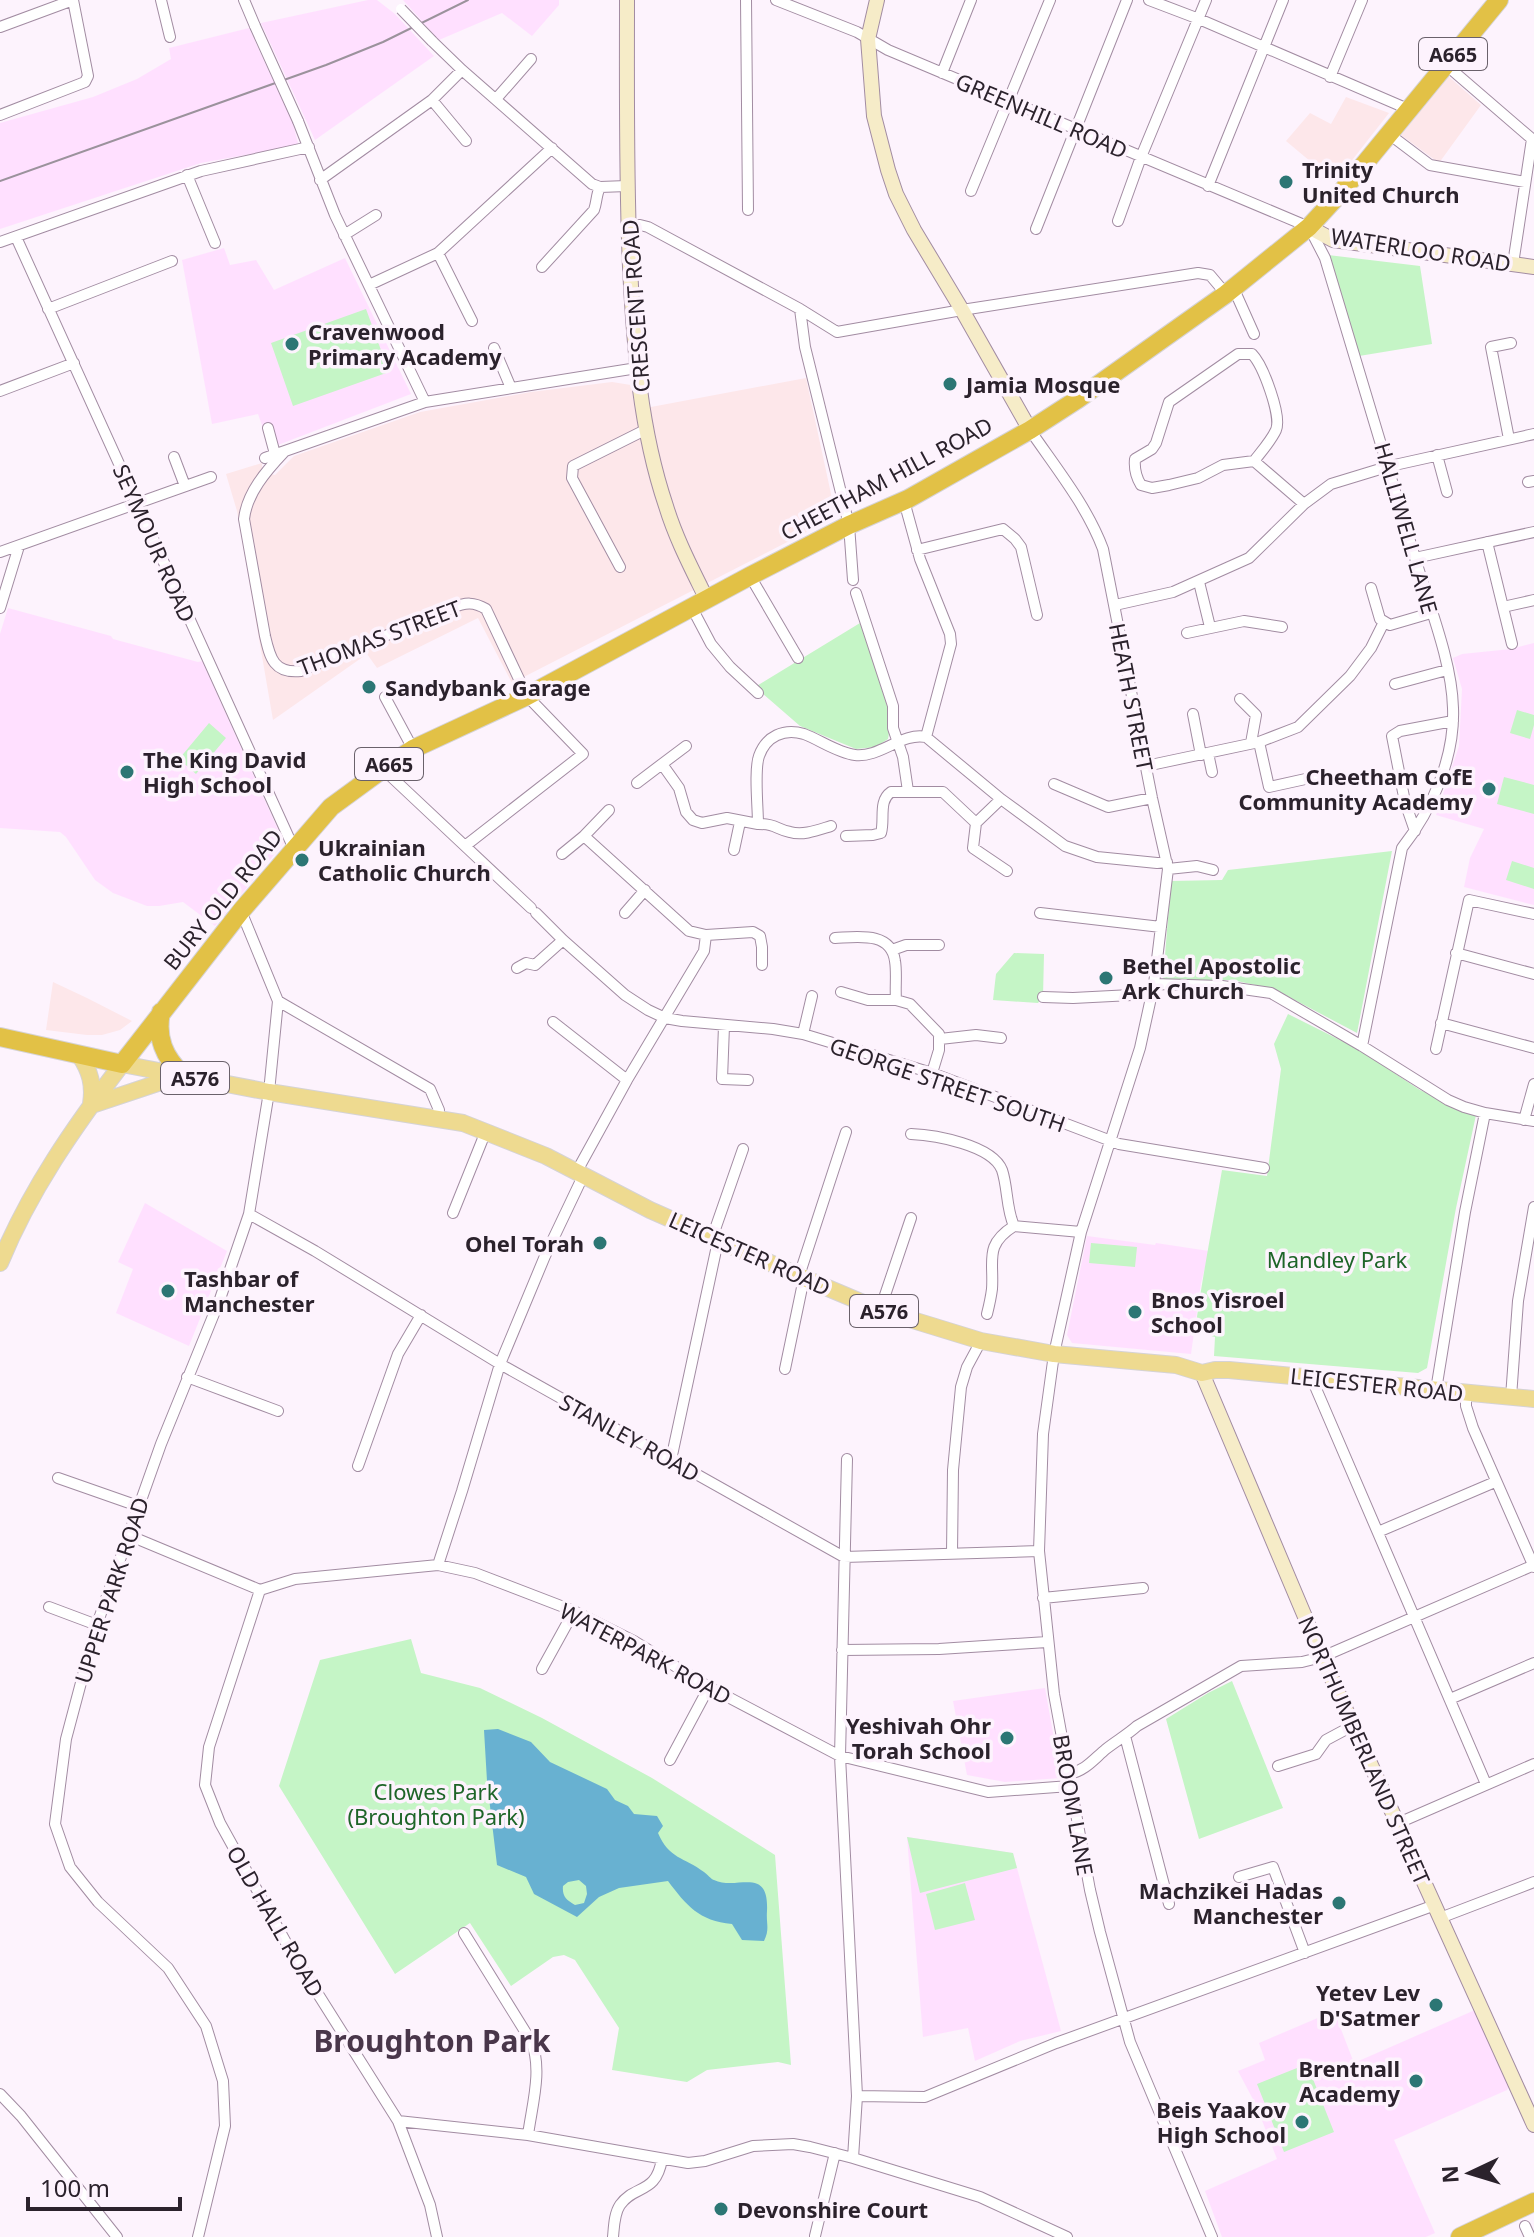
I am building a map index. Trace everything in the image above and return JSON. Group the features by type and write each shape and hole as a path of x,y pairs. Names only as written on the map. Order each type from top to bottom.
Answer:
{"highway":[{"name":"CHEETHAM HILL ROAD","path":"699,604 849,525 904,501 1030,430 1230,290 1309,227 1499,0"},
{"name":"BURY OLD ROAD","path":"122,1064 241,911 331,807 413,749 527,696 699,604"},
{"path":"161,1012 162,1048 171,1064 183,1075"},
{"name":"A576","path":"0,1037 122,1064"},
{"path":"1460,2237 1534,2202"}],"main road":[{"path":"80,1056 90,1076 90,1105 183,1075"},
{"name":"LEICESTER ROAD","path":"122,1064 269,1092 463,1123 580,1172 650,1210 801,1277 880,1310 981,1341 1054,1354 1176,1365 1202,1373 1229,1370 1534,1399"},
{"name":"BURY OLD ROAD","path":"0,1263 41,1180 90,1105 122,1064"}],"street":[{"path":"0,27 73,0 88,76 85,82 0,115"},
{"path":"161,0 170,37"},
{"path":"244,0 344,235 425,402"},
{"name":"CRESCENT ROAD","path":"627,0 627,186 637,368 665,506 684,553 699,604"},
{"path":"746,0 748,210"},
{"name":"GREENHILL ROAD","path":"777,0 888,50 1309,227"},
{"path":"877,0 868,39 874,116 896,194 1030,430"},
{"path":"942,73 971,0"},
{"path":"971,191 1050,0"},
{"path":"1036,229 1127,0"},
{"path":"1149,0 1408,109"},
{"path":"1118,221 1206,0"},
{"path":"1208,186 1283,0"},
{"path":"1330,77 1362,0"},
{"path":"397,4 462,70 581,176 600,187 627,186"},
{"path":"496,99 531,59"},
{"path":"1445,64 1532,139 1513,264"},
{"path":"320,180 432,100 462,70"},
{"path":"432,100 466,141"},
{"path":"1389,134 1430,165 1525,182"},
{"path":"0,242 187,175 309,147"},
{"path":"369,285 438,253 552,148"},
{"path":"187,175 215,243"},
{"path":"542,267 594,210 600,187"},
{"path":"344,235 376,215"},
{"path":"629,226 648,227 837,332 1198,273 1210,275 1230,290 1254,334"},
{"name":"WATERLOO ROAD","path":"1309,227 1333,240 1534,267"},
{"name":"HALLIWELL LANE","path":"1309,227 1325,258 1390,466 1447,670 1453,707 1448,753 1436,791 1415,831 1402,848 1362,1046"},
{"name":"SEYMOUR ROAD","path":"16,237 294,849"},
{"path":"438,253 472,321"},
{"path":"48,309 172,261"},
{"path":"800,309 805,347 849,525 853,580"},
{"path":"1509,439 1491,347 1511,343"},
{"path":"494,348 511,388"},
{"path":"1254,461 1276,429 1277,414 1256,358 1245,353 1238,354 1169,402 1156,443 1135,459 1134,467 1141,485 1152,488 1198,478 1223,465 1254,461 1304,504"},
{"path":"0,391 74,363"},
{"path":"268,428 275,455 425,402 637,368"},
{"path":"620,567 572,478 573,466 647,429"},
{"name":"HEATH STREET","path":"1030,430 1097,532 1103,549 1167,866 1152,989 1140,1048 1110,1141"},
{"path":"1115,605 1173,592 1249,558 1304,504 1331,484 1390,466 1534,434"},
{"name":"THOMAS STREET","path":"275,455 251,493 244,519 265,636 274,662 287,671 301,671 452,608 477,604 486,609 527,696 583,754 465,846"},
{"path":"1437,455 1447,492"},
{"path":"174,457 185,486"},
{"path":"0,552 211,477"},
{"path":"904,501 917,550 945,618 951,644 926,737"},
{"path":"917,550 1003,529 1021,547 1037,615"},
{"path":"1415,558 1534,532"},
{"path":"1487,542 1512,644"},
{"path":"0,608 19,546"},
{"path":"750,576 798,658"},
{"path":"1199,582 1210,627"},
{"path":"1371,588 1380,619 1390,625 1431,613"},
{"path":"856,593 893,706 893,728 903,757 908,791"},
{"path":"1503,607 1534,600"},
{"path":"699,604 711,644 758,693"},
{"path":"1187,633 1244,621 1282,627"},
{"path":"1146,766 1255,743 1298,727 1350,676 1371,648 1384,622"},
{"path":"1395,684 1447,670"},
{"path":"385,697 413,749"},
{"path":"1240,699 1256,715 1255,743 1269,787 1319,776"},
{"path":"1193,714 1212,772"},
{"path":"1415,831 1405,802 1392,736 1400,731 1453,721"},
{"path":"758,824 758,761 774,736 790,731 801,733 854,755 869,754 913,737 926,737 1001,799 1065,846 1097,857 1213,870"},
{"path":"637,783 686,746"},
{"path":"662,764 679,788 686,812 693,820 707,822 727,818 773,824 790,832 807,832 831,826"},
{"name":"GEORGE STREET SOUTH","path":"383,769 625,995 665,1018 803,1034 932,1073 1110,1141 1264,1168"},
{"path":"1054,784 1108,807 1152,798"},
{"path":"846,836 881,833 883,804 891,792 943,792 976,823"},
{"path":"1001,799 976,823 969,851 1007,871"},
{"path":"562,854 609,810"},
{"path":"734,850 740,822"},
{"path":"584,836 689,931 706,935 753,932 760,936 762,965"},
{"path":"625,913 645,890"},
{"path":"1436,1049 1469,900 1534,914"},
{"name":"UPPER PARK ROAD","path":"198,2237 225,2126 223,2081 206,2026 168,1968 98,1902 70,1867 55,1824 66,1739 97,1625 138,1506 220,1299 249,1214 269,1092 278,1001 241,911"},
{"path":"1040,913 1161,927"},
{"path":"438,1565 500,1364 580,1172 627,1080 704,951 706,935"},
{"path":"835,938 869,937 884,942 892,950 896,1000"},
{"path":"517,968 526,963 536,971 563,940"},
{"path":"892,950 906,945 939,945"},
{"path":"1456,953 1534,974"},
{"path":"1043,997 1073,998 1152,989 1222,986 1271,993 1464,1107 1529,1120 1534,1084"},
{"path":"841,992 868,1000 896,1000 910,1004 936,1030 940,1039 932,1073"},
{"path":"803,1034 812,996"},
{"path":"278,1001 430,1089 439,1110 437,1118"},
{"path":"553,1022 627,1080"},
{"path":"1441,1023 1534,1048"},
{"path":"719,1092 724,1026"},
{"path":"940,1039 976,1035 1001,1038"},
{"path":"722,1079 748,1080"},
{"path":"1436,1390 1465,1212 1485,1113"},
{"path":"453,1213 486,1131"},
{"path":"785,1369 801,1277 846,1132"},
{"path":"911,1134 940,1136 988,1153 1003,1174 1008,1213 1014,1226"},
{"name":"BROOM LANE","path":"1110,1141 1081,1232 1054,1354 1043,1434 1039,1551 1047,1642 1096,1918 1130,2042 1212,2237"},
{"path":"671,1460 715,1240 743,1149"},
{"path":"1511,1397 1518,1301 1534,1207"},
{"name":"STANLEY ROAD","path":"249,1214 500,1364 844,1557"},
{"path":"880,1310 911,1218"},
{"path":"987,1314 992,1288 990,1260 995,1244 1014,1226 1081,1232"},
{"path":"358,1466 398,1354 421,1315"},
{"path":"952,1553 953,1470 961,1387 967,1367 981,1341"},
{"name":"NORTHUMBERLAND STREET","path":"1202,1373 1396,1824 1528,2094 1534,2125"},
{"path":"187,1377 278,1411"},
{"path":"1311,1377 1486,1784"},
{"path":"1070,1780 1107,1747 1137,1726 1241,1666 1302,1662 1322,1657 1534,1566 1473,1428 1466,1406 1466,1393"},
{"path":"847,1459 840,1756 857,2096 853,2158"},
{"path":"58,1478 138,1506"},
{"path":"1378,1532 1495,1482"},
{"path":"128,1535 260,1590"},
{"path":"844,1557 1039,1551"},
{"name":"WATERPARK ROAD","path":"260,1590 295,1579 438,1565 475,1573 574,1611 634,1641 709,1687 840,1756 988,1792 1070,1780"},
{"path":"1043,1598 1143,1588"},
{"name":"OLD HALL ROAD","path":"260,1590 209,1747 205,1785 220,1823 289,1948 398,2121 430,2205 437,2237"},
{"path":"49,1607 97,1625"},
{"path":"542,1669 574,1611"},
{"path":"842,1650 939,1649 1047,1642"},
{"path":"1450,1699 1534,1663"},
{"path":"670,1760 709,1687"},
{"path":"1278,1766 1316,1754 1326,1740 1354,1725"},
{"path":"1125,1736 1169,1904"},
{"path":"1396,1824 1534,1764"},
{"path":"1239,1877 1273,1867 1305,1953"},
{"path":"857,2096 925,2097 1056,2043 1305,1953 1534,1882"},
{"path":"464,1933 536,2052 528,2135"},
{"path":"0,2094 117,2237"},
{"path":"398,2121 528,2135 698,2163 753,2146 793,2144 853,2158 980,2197 1067,2237"},
{"path":"815,2236 835,2153"},
{"path":"613,2237 616,2216 622,2203 656,2179 662,2159"},
{"path":"1525,2226 1530,2237"}],"shaded area":[{"path":"377,0 395,14 434,56 315,140 261,23"},
{"path":"403,0 559,0 559,5 532,36 502,13 439,40"},
{"path":"249,28 293,124 298,143 201,163 0,229 0,123 93,97 137,79 171,59 169,48"},
{"path":"1448,76 1481,105 1439,163 1401,135"},
{"path":"1346,97 1389,113 1335,182 1286,141 1310,113 1331,124"},
{"name":"Cravenwood Primary Academy","path":"224,248 230,265 256,260 274,290 345,258 411,394 270,448 258,414 212,424 182,260"},
{"path":"806,378 836,517 512,683 478,618 377,668 367,654 273,720 237,511 226,474 262,463 262,472 275,475 294,456 420,412 531,392 612,382 631,385 635,410"},
{"name":"The King David High School","path":"8,608 202,661 284,843 215,926 183,902 147,906 113,893 95,880 60,832 0,828 0,634"},
{"name":"Cheetham CofE Community Academy","path":"1534,643 1534,905 1464,887 1470,858 1484,829 1436,815 1459,746 1462,689 1453,658"},
{"path":"53,982 132,1021 120,1030 102,1035 46,1030"},
{"name":"Tashbar of Manchester","path":"145,1203 227,1251 189,1346 116,1313 133,1269 118,1262"},
{"name":"Bnos Yisroel School","path":"1087,1236 1209,1251 1191,1354 1072,1343 1067,1335"},
{"name":"Yeshivah Ohr Torah School","path":"1045,1688 1061,1778 1005,1782 967,1775 953,1701"},
{"path":"907,1837 1013,1853 1061,2031 1020,2041 975,2061 968,2028 923,2037"},
{"name":"Beis Yaakov High School","path":"1475,2010 1509,2086 1507,2090 1394,2140 1435,2233 1426,2237 1222,2237 1205,2191 1277,2159 1256,2105 1238,2071 1265,2060 1259,2043 1334,2011 1354,2063"}],"green space":[{"path":"1328,255 1420,266 1432,344 1359,356"},
{"path":"366,309 389,372 293,406 271,343"},
{"path":"860,623 881,681 889,726 888,739 876,747 856,749 800,726 755,687"},
{"path":"1517,710 1534,715 1530,739 1510,733"},
{"path":"209,723 226,738 196,774 179,759"},
{"path":"1504,777 1534,785 1534,814 1497,804"},
{"path":"1392,851 1357,1033 1274,989 1232,980 1163,980 1171,881 1222,880 1228,870"},
{"path":"1512,861 1534,868 1534,889 1506,880"},
{"path":"1014,953 1044,954 1043,997 1038,1003 993,1000 996,974"},
{"name":"Mandley Park","path":"1288,1014 1358,1049 1420,1090 1476,1115 1427,1368 1418,1373 1214,1356 1215,1337 1195,1332 1222,1170 1267,1176 1281,1069 1274,1044"},
{"path":"1091,1243 1137,1247 1135,1267 1089,1263"},
{"name":"Clowes Park (Broughton Park)","path":"411,1639 421,1673 480,1688 542,1718 652,1778 775,1855 791,2065 778,2062 707,2070 687,2082 612,2070 619,2028 575,1960 564,1955 553,1957 511,1986 470,1923 395,1974 279,1786 320,1660"},
{"path":"1232,1681 1283,1808 1199,1839 1166,1719"},
{"path":"907,1837 1013,1853 1017,1868 920,1893"},
{"path":"965,1883 975,1920 935,1930 926,1894"},
{"path":"1307,2064 1334,2132 1284,2152 1257,2084"}],"water":[{"path":"498,1729 531,1742 550,1762 607,1789 615,1800 628,1806 634,1814 657,1816 663,1826 658,1833 667,1848 713,1880 723,1883 750,1882 763,1888 767,1930 764,1941 742,1940 732,1924 711,1919 694,1910 668,1881 619,1888 599,1897 577,1917 534,1894 526,1877 497,1865 484,1730","holes":["579,1880 586,1886 584,1903 575,1905 564,1895 563,1886 568,1882"]}],"tram line":[{"path":"0,181 326,65 383,42 468,0"}],"place":[{"name":"Trinity United Church","path":"1286,182"},
{"name":"Cravenwood Primary Academy","path":"292,344"},
{"name":"Jamia Mosque","path":"950,384"},
{"name":"Sandybank Garage","path":"369,687"},
{"name":"The King David High School","path":"127,772"},
{"name":"Cheetham CofE Community Academy","path":"1489,789"},
{"name":"Ukrainian Catholic Church","path":"302,860"},
{"name":"Bethel Apostolic Ark Church","path":"1106,978"},
{"name":"Ohel Torah","path":"600,1243"},
{"name":"Tashbar of Manchester","path":"168,1291"},
{"name":"Bnos Yisroel School","path":"1135,1312"},
{"name":"Yeshivah Ohr Torah School","path":"1007,1738"},
{"name":"Machzikei Hadas Manchester","path":"1339,1903"},
{"name":"Yetev Lev D'Satmer","path":"1436,2005"},
{"name":"Brentnall Academy","path":"1416,2081"},
{"name":"Beis Yaakov High School","path":"1302,2122"},
{"name":"Devonshire Court","path":"721,2209"}],"district":[{"name":"Broughton Park","path":"432,2040"}]}
